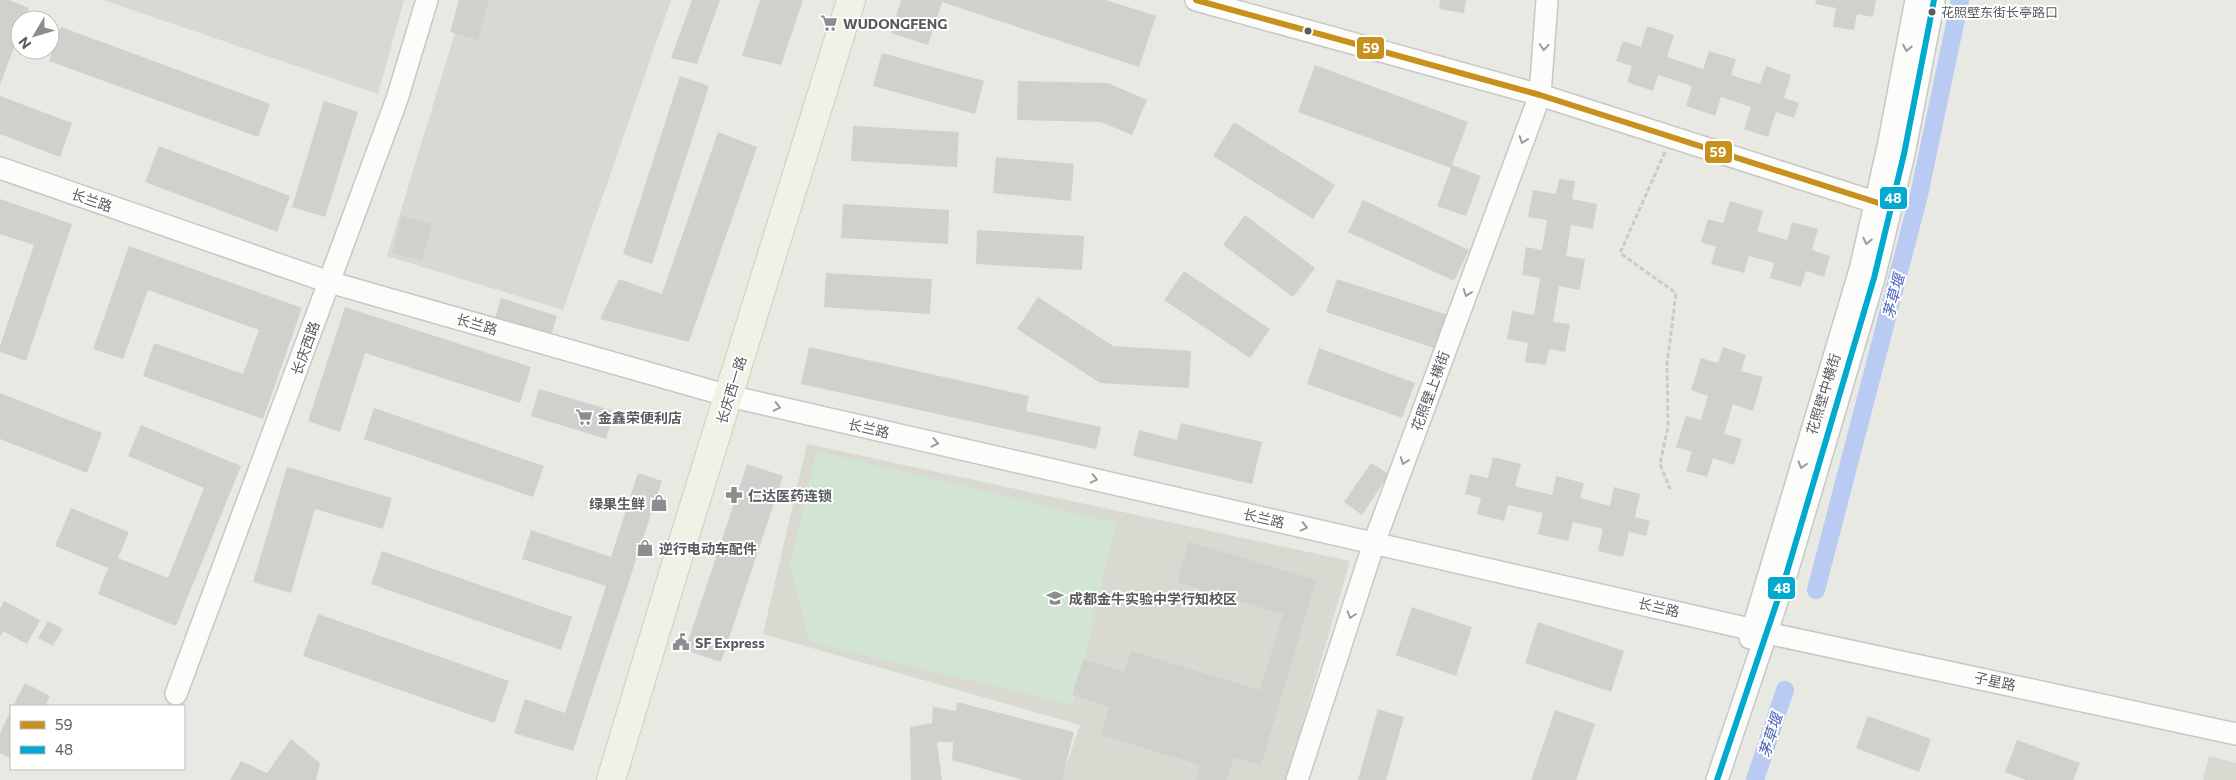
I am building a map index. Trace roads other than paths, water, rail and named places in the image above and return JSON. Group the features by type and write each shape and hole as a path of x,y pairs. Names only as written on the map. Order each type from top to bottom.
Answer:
{"main road":[{"name":"长庆西一路","path":"615,779 673,574 852,0"}],"street":[{"name":"长庆西路","path":"176,694 397,100 427,0"},
{"path":"1196,0 1540,95 1884,205"},
{"name":"花照壁上横街","path":"1297,780 1374,543 1540,95 1548,0"},
{"name":"花照壁中横街","path":"1884,205 1916,0"},
{"name":"花照壁中横街","path":"1717,780 1860,270 1904,154 1934,0"},
{"name":"长兰路","path":"0,168 329,282 730,396 1760,631"},
{"name":"花照壁中横街","path":"1703,780 1760,631"},
{"name":"子星路","path":"1760,631 2236,734"}],"waterway":[{"name":"茅草堰","path":"1816,590 1919,195 1960,0"},
{"name":"茅草堰","path":"1755,780 1785,690"}],"place":[{"name":"花照壁东街长亭路口","path":"1932,12"},
{"name":"WUDONGFENG","path":"829,23"},
{"name":"金鑫荣便利店","path":"584,417"},
{"name":"仁达医药连锁","path":"734,495"},
{"name":"绿果生鲜","path":"659,503"},
{"name":"逆行电动车配件","path":"645,548"},
{"name":"成都金牛实验中学行知校区","path":"1055,598"},
{"name":"SF Express","path":"681,642"}]}
